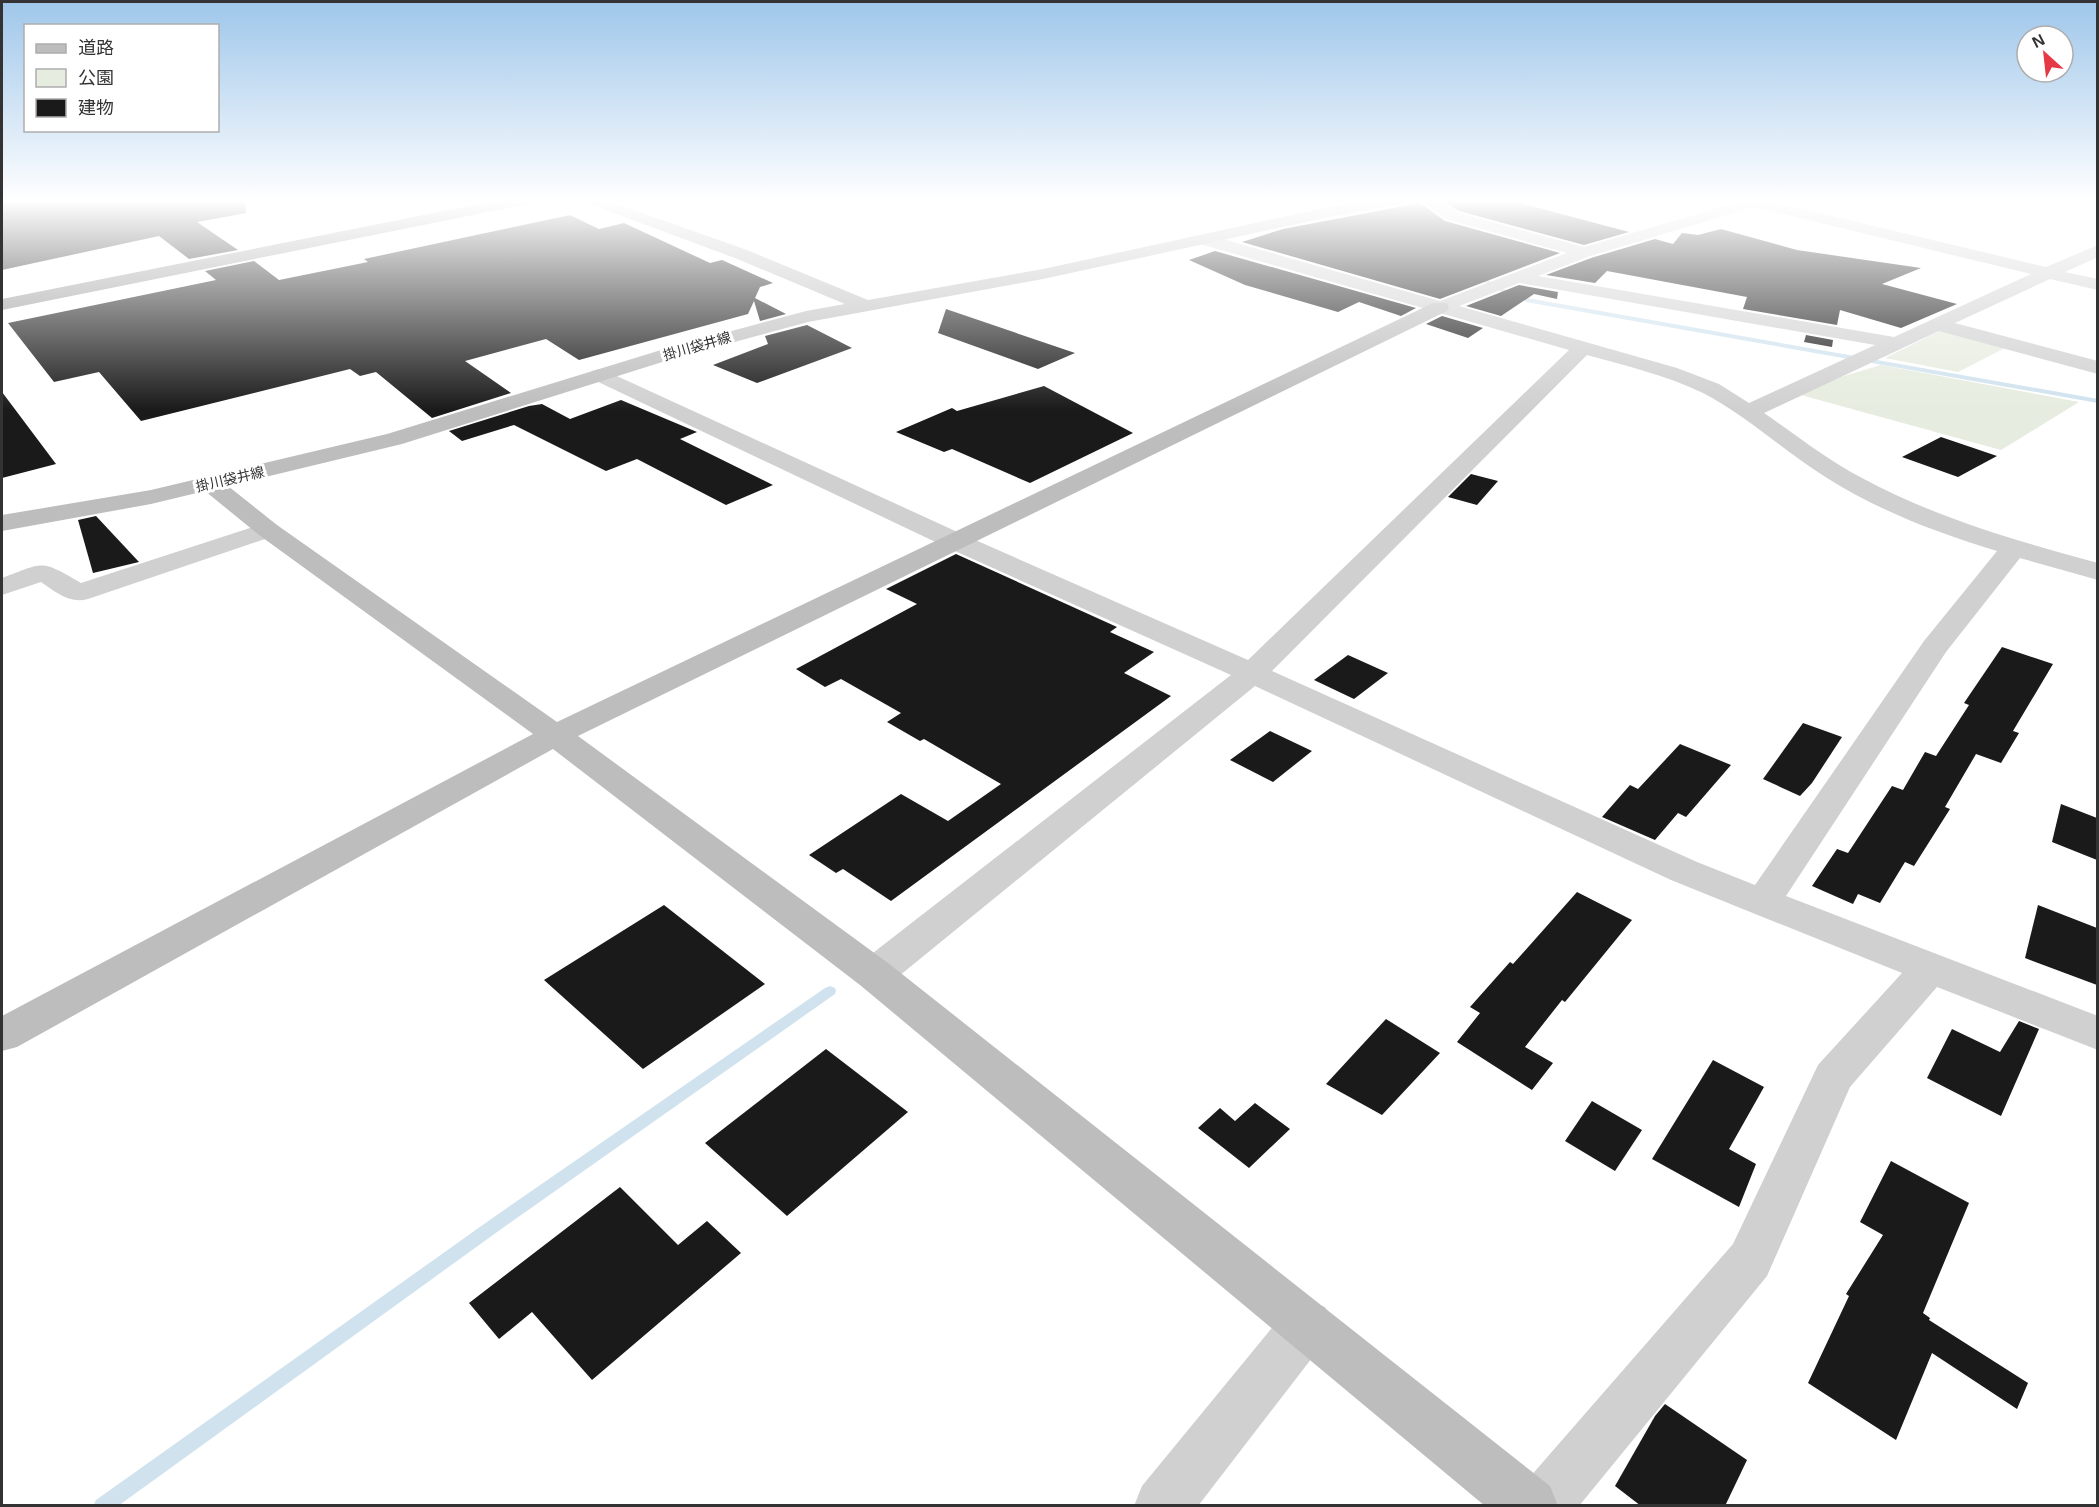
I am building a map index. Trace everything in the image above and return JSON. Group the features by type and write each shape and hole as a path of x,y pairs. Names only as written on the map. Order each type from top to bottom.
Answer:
{"highway":[{"path":"2,291 112,269"},
{"path":"2,305 179,269"}],"street":[{"path":"778,269 863,305"},
{"name":"掛川袋井線","path":"2,523 211,484 394,439 756,329 863,305 1065,269"},
{"path":"1308,269 1670,372 1702,384 1853,484 1909,510 2013,549 2097,572"},
{"path":"2,1035 555,735 1440,307 1541,269"},
{"path":"2036,269 2097,285"},
{"path":"1747,412 2053,269"},
{"path":"1520,278 1897,342"},
{"path":"1937,324 2097,368"},
{"path":"874,974 1252,673 1583,347"},
{"path":"599,375 955,541 1252,673 1684,871 2097,1035"},
{"path":"211,484 268,530 555,735 874,974 1530,1506"},
{"path":"2,587 44,572 78,593 268,530"},
{"path":"1763,902 1935,647 2013,549"},
{"path":"1542,1506 1750,1260 1833,1077 1930,968"},
{"path":"1162,1506 1307,1324"}],"green space":[{"path":"1944,329 2009,346 1958,372 1885,358"},
{"path":"1881,365 2079,402 2001,450 1790,392"}],"building":[{"path":"213,269 265,269 279,280 332,269 743,269 773,283 760,287 755,298 786,314 760,321 754,301 748,314 579,360 546,339 465,361 511,393 432,418 376,372 360,376 350,369 141,421 99,372 54,382 8,323 216,280 205,271"},
{"path":"1210,269 1280,269 1416,308 1401,316 1359,302 1338,312 1245,285"},
{"path":"1337,269 1517,269 1440,299"},
{"path":"1561,269 1918,269 1882,284 1957,304 1901,328 1840,310 1837,325 1743,309 1747,297 1607,271 1595,283 1546,275"},
{"path":"1519,285 1558,292 1557,299 1534,294 1501,316 1466,306"},
{"path":"946,309 1075,353 1038,369 938,333"},
{"path":"1442,316 1483,328 1468,338 1426,324"},
{"path":"807,325 852,348 757,383 713,365 768,344 765,336"},
{"path":"1806,335 1833,340 1832,347 1804,342"},
{"path":"1044,386 1133,433 1030,483 952,449 944,452 896,432 952,408 957,411"},
{"path":"2,392 56,464 2,478"},
{"path":"621,400 697,432 680,439 773,485 726,505 637,459 606,471 514,425 462,441 449,431 529,406 542,404 570,419"},
{"path":"1941,437 1997,456 1958,477 1902,457"},
{"path":"1471,474 1498,481 1477,505 1448,497"},
{"path":"96,516 139,562 93,573 78,520"},
{"path":"956,554 1117,627 1110,632 1154,652 1124,673 1171,696 891,901 843,869 836,873 809,855 901,794 948,821 1001,784 924,739 920,741 887,722 901,713 841,679 825,687 796,669 917,604 886,589"},
{"path":"2002,647 2053,664 2013,731 2019,733 2001,763 1976,754 1945,807 1950,809 1914,866 1905,862 1880,903 1858,894 1853,904 1812,886 1837,849 1848,853 1892,786 1903,790 1925,752 1936,756 1969,705 1964,703"},
{"path":"1348,655 1388,673 1354,699 1314,680"},
{"path":"1803,723 1842,737 1812,783 1800,796 1763,779"},
{"path":"1270,731 1312,751 1273,782 1230,760"},
{"path":"1680,744 1731,765 1686,817 1678,813 1655,840 1602,817 1630,785 1638,789"},
{"path":"2061,804 2097,818 2097,860 2052,842"},
{"path":"1577,892 1632,920 1565,1002 1562,1000 1525,1047 1553,1063 1532,1090 1457,1042 1480,1013 1470,1007 1510,962 1513,964"},
{"path":"664,905 765,984 643,1069 544,980"},
{"path":"2038,905 2097,928 2097,985 2025,958"},
{"path":"1386,1019 1440,1053 1382,1115 1326,1084"},
{"path":"2019,1021 2039,1029 2001,1116 1927,1078 1952,1029 2000,1052"},
{"path":"826,1049 908,1112 787,1216 705,1143"},
{"path":"1713,1060 1764,1087 1729,1149 1756,1164 1739,1207 1652,1159"},
{"path":"1592,1101 1642,1130 1615,1171 1565,1141"},
{"path":"1255,1103 1290,1129 1249,1168 1198,1128 1220,1108 1235,1121"},
{"path":"1891,1161 1969,1203 1923,1313 1930,1318 1929,1320 2028,1383 2017,1409 1932,1353 1896,1440 1808,1383 1849,1296 1846,1294 1883,1235 1860,1222"},
{"path":"620,1187 678,1245 707,1221 741,1253 592,1380 532,1312 499,1339 469,1303"},
{"path":"1665,1404 1747,1460 1725,1506 1641,1506 1615,1486 1655,1416"}],"waterway":[{"path":"1475,275 1526,300 2098,401"},
{"path":"102,1506 499,1222 830,991"}]}
